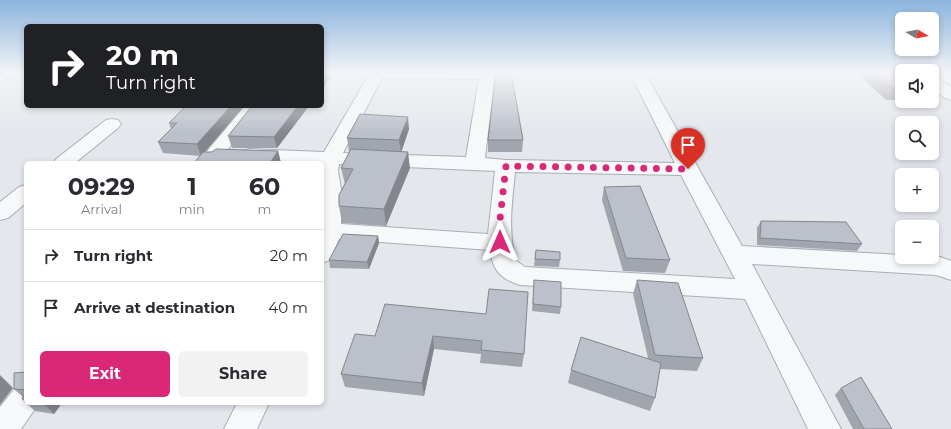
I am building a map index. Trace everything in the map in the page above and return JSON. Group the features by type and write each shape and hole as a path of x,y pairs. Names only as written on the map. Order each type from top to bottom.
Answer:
{"street":[{"path":"324,248 330,231 331,189 328,171 331,157 366,93"},
{"path":"475,164 485,93"},
{"path":"649,93 688,169 736,254 825,429"},
{"path":"211,158 252,108"},
{"path":"66,161 112,124"},
{"path":"211,158 331,157 506,166 688,169"},
{"path":"506,166 499,228 500,242 504,264 520,276 753,290"},
{"path":"0,213 24,194"},
{"path":"330,231 500,242"},
{"path":"736,254 940,266 951,271"},
{"path":"2,429 24,401"},
{"path":"240,429 252,405"}],"building":[{"path":"494,93 515,93 523,140 488,140"},
{"path":"184,108 229,108 197,144 158,142 177,123 169,123"},
{"path":"250,108 296,108 274,137 228,136"},
{"path":"360,114 408,117 399,140 347,138"},
{"path":"216,149 278,151 271,161 196,161 203,152 212,152"},
{"path":"351,149 408,152 384,209 339,206 339,195 353,169 341,168"},
{"path":"640,186 670,260 626,258 604,187"},
{"path":"761,221 846,222 862,244 760,238"},
{"path":"343,234 378,236 367,262 329,260"},
{"path":"536,250 560,252 560,260 535,259"},
{"path":"534,280 561,282 561,307 533,304"},
{"path":"637,280 678,283 703,358 655,355"},
{"path":"489,289 528,292 524,354 481,350 482,341 433,336 422,383 341,374 355,334 375,336 385,304 486,314"},
{"path":"581,337 661,363 655,398 571,370"},
{"path":"24,372 24,390 14,389 14,373"},
{"path":"861,377 892,429 864,429 841,388"}],"route":[{"path":"500,242 499,228 506,166 688,169"}]}
